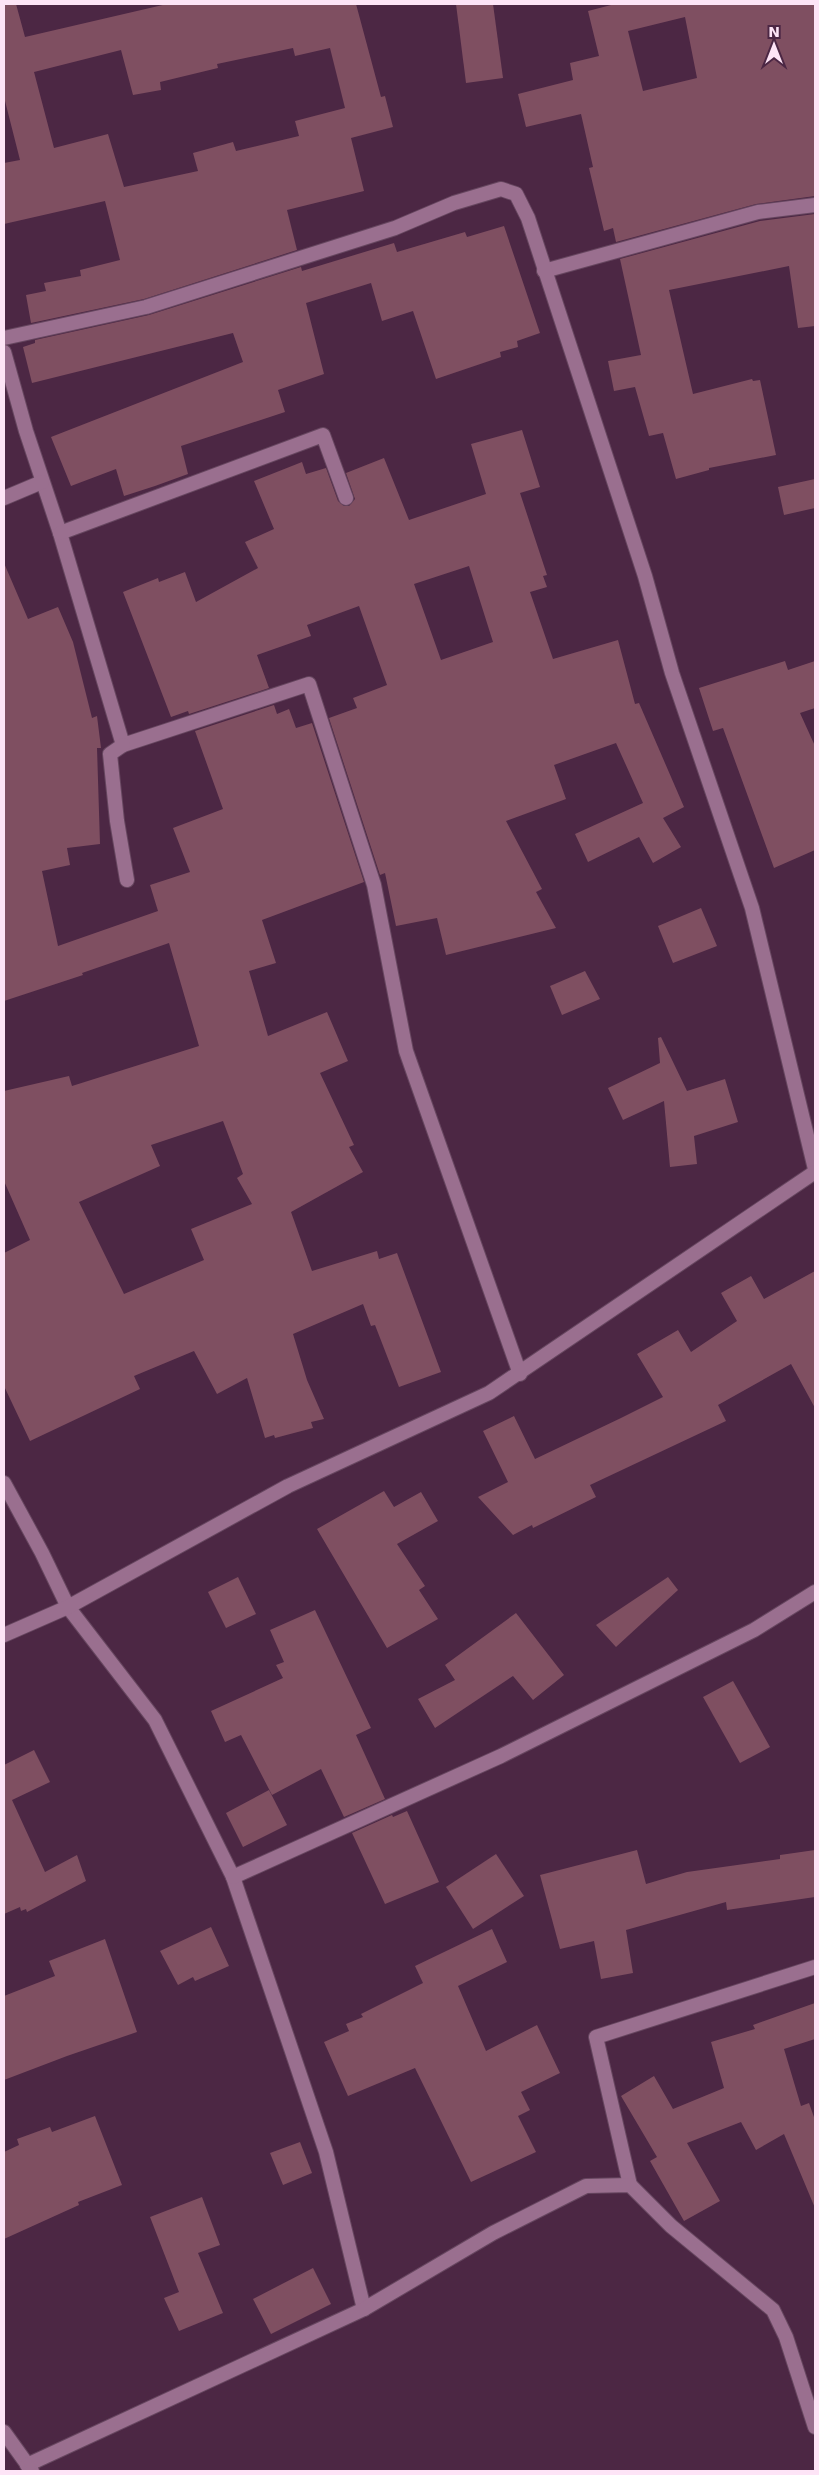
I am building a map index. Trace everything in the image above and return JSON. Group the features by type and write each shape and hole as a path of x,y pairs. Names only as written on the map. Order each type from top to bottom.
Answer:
{"street":[{"path":"4,338 146,307 395,228 454,203 501,189 516,194 528,218 644,576 672,673 752,908 815,1170 520,1374 489,1393 288,1486 68,1607 4,1635"},
{"path":"544,271 758,212 815,206"},
{"path":"4,352 123,745"},
{"path":"60,533 323,435 346,498"},
{"path":"4,498 42,482"},
{"path":"127,880 117,821 110,754 123,745 309,684 374,885 406,1051 520,1374"},
{"path":"4,1483 42,1553 68,1607 155,1720 233,1877 326,2152 364,2309"},
{"path":"233,1877 501,1756 754,1630 815,1592"},
{"path":"815,1967 596,2037 630,2185 671,2226 773,2310 786,2337 813,2412 815,2427"},
{"path":"4,2432 30,2468 364,2309 493,2233 586,2186 630,2185"}],"building":[{"path":"4,4 16,4 25,37 167,4 356,4 381,97 385,96 393,127 351,138 364,191 287,210 297,250 144,299 31,323 26,295 46,291 44,283 81,276 80,270 120,260 105,201 4,224 4,163 20,160 4,97","holes":["293,48 295,56 330,48 345,108 295,121 299,136 236,151 233,142 193,153 198,171 124,187 108,134 54,148 34,72 121,50 133,95 161,90 160,82 218,68 217,64"]},
{"path":"456,4 493,4 503,78 466,83"},
{"path":"615,4 815,4 815,196 756,204 616,242 613,228 604,231 589,168 593,167 581,114 526,127 518,94 573,80 570,63 599,56 588,11","holes":["685,17 697,78 643,91 628,31"]},
{"path":"815,214 815,326 798,328 789,266 669,290 693,394 752,379 753,381 760,380 776,455 709,468 709,470 676,479 663,433 649,436 635,387 614,391 608,361 641,355 620,259 760,221"},
{"path":"504,226 540,333 517,341 518,347 500,352 501,357 436,379 413,311 382,321 371,283 306,303 324,374 278,390 285,412 181,446 188,474 155,486 124,496 116,469 71,486 51,437 243,362 233,333 32,383 23,347 35,343 35,340 149,315 301,267 302,271 394,243 397,252 465,232 467,237"},
{"path":"522,430 540,487 520,493 547,575 543,576 547,587 530,592 553,659 618,640 635,704 639,703 684,807 663,818 681,847 653,863 639,837 588,862 575,834 643,803 616,743 554,765 566,799 506,821 542,889 536,892 556,928 446,955 437,918 396,926 385,873 380,875 329,718 357,708 353,698 387,685 359,606 307,625 311,636 257,655 269,688 189,714 188,711 171,717 123,592 158,578 159,582 185,572 196,602 258,568 245,542 274,529 254,481 302,462 306,474 326,468 338,501 344,506 349,506 355,499 346,473 384,458 409,520 486,494 471,444","holes":["469,566 493,642 441,660 414,584"]},
{"path":"815,479 815,508 784,515 778,487"},
{"path":"4,563 28,619 58,607 73,642 92,718 97,716 101,748 97,748 100,844 67,848 70,865 42,871 58,946 158,911 150,885 190,872 173,828 223,809 195,731 274,705 277,714 289,709 296,728 312,723 364,882 262,920 276,963 249,971 268,1036 327,1012 348,1061 320,1073 354,1145 349,1147 363,1172 291,1212 312,1271 377,1251 379,1259 397,1253 441,1372 399,1387 375,1325 371,1326 363,1304 293,1334 307,1380 324,1419 311,1422 313,1428 275,1438 274,1435 265,1438 247,1378 217,1394 194,1351 134,1376 140,1389 30,1441 4,1386 4,1253 30,1240 4,1181 4,1091 69,1076 72,1086 199,1046 169,943 82,973 83,975 4,1001","holes":["223,1121 243,1174 237,1178 252,1204 191,1229 204,1260 124,1294 79,1202 160,1166 151,1145"]},
{"path":"785,661 788,670 815,661 815,708 800,713 815,746 815,850 774,868 723,728 713,731 699,688"},
{"path":"701,908 717,946 673,963 658,926"},
{"path":"585,971 600,999 562,1015 550,986"},
{"path":"661,1037 687,1091 725,1079 738,1122 694,1136 697,1164 670,1167 664,1101 623,1120 608,1088 660,1063 658,1038"},
{"path":"815,1271 815,1408 791,1364 718,1405 726,1421 590,1485 596,1497 533,1528 532,1525 513,1535 478,1497 508,1482 483,1431 514,1416 535,1459 621,1418 663,1397 637,1354 678,1330 691,1352 737,1321 721,1293 751,1276 764,1299"},
{"path":"384,1491 394,1507 421,1492 438,1521 397,1544 425,1586 419,1590 438,1619 387,1648 317,1529"},
{"path":"238,1577 256,1614 226,1628 208,1592"},
{"path":"668,1577 678,1590 616,1647 596,1625"},
{"path":"315,1610 371,1728 356,1735 385,1799 344,1817 321,1769 272,1795 241,1735 225,1742 211,1711 283,1678 276,1665 284,1662 270,1630"},
{"path":"516,1613 564,1675 533,1700 513,1676 435,1728 418,1699 455,1680 445,1665"},
{"path":"733,1681 770,1747 740,1763 703,1697"},
{"path":"34,1750 50,1782 12,1800 45,1872 77,1855 86,1881 27,1912 26,1909 21,1911 20,1907 4,1914 4,1765"},
{"path":"269,1790 287,1825 243,1847 226,1813"},
{"path":"407,1811 439,1882 385,1904 352,1833 392,1815 393,1817"},
{"path":"637,1850 646,1884 687,1872 780,1859 780,1855 815,1850 815,1897 727,1910 726,1902 626,1930 633,1973 601,1979 594,1941 560,1949 540,1875"},
{"path":"496,1854 524,1896 473,1929 446,1887"},
{"path":"211,1927 229,1966 195,1981 193,1977 178,1985 160,1951"},
{"path":"492,1929 507,1962 458,1986 486,2051 537,2025 560,2073 521,2092 530,2110 518,2116 536,2152 471,2182 415,2068 348,2096 324,2042 349,2031 346,2024 363,2017 361,2014 423,1983 415,1966"},
{"path":"105,1939 137,2032 4,2080 4,1996 55,1976 49,1961"},
{"path":"815,2003 815,2039 784,2049 801,2106 809,2103 815,2120 815,2208 784,2134 756,2150 741,2122 687,2143 720,2201 684,2221 650,2161 657,2157 621,2096 654,2076 673,2109 724,2088 711,2042 755,2029 753,2025"},
{"path":"95,2116 122,2185 78,2202 79,2205 4,2239 4,2152 19,2145 17,2139 50,2127 52,2132"},
{"path":"300,2142 312,2173 283,2185 270,2153"},
{"path":"202,2197 220,2245 198,2253 223,2313 179,2331 164,2298 179,2292 150,2217"},
{"path":"313,2268 331,2304 271,2334 253,2299"}]}
